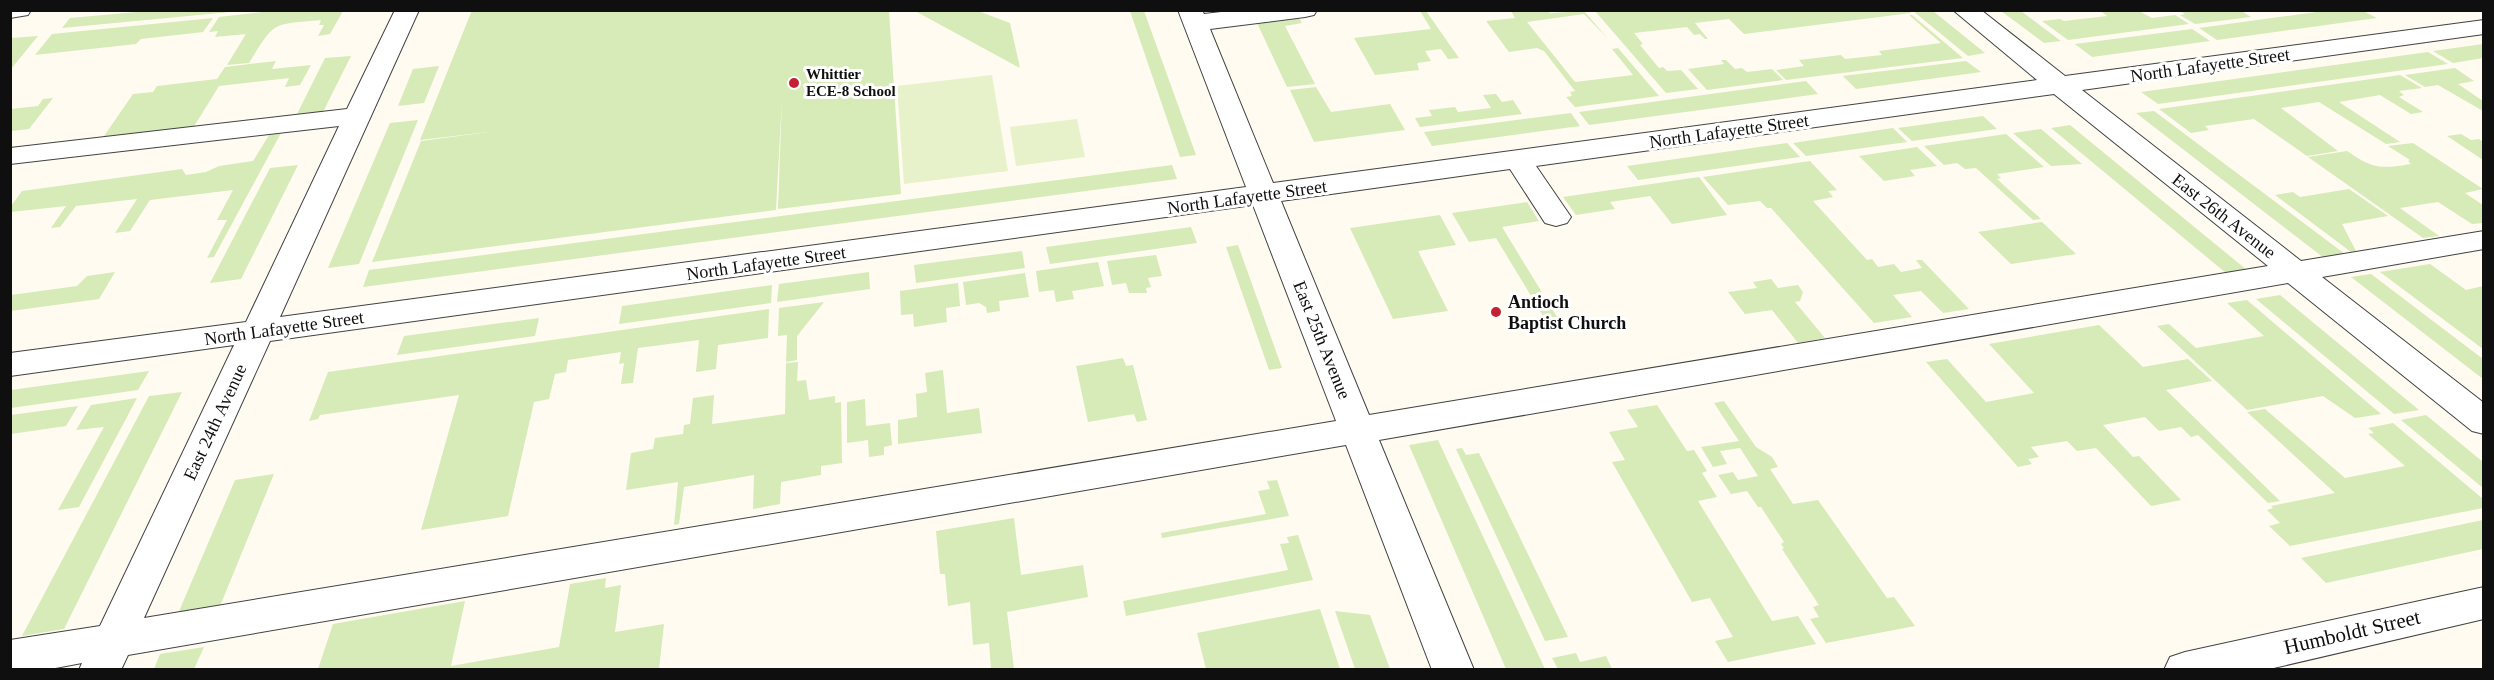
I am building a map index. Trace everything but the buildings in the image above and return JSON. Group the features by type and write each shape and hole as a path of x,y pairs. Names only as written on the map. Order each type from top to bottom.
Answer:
{"street":[{"path":"10,11 19,10"},
{"name":"East 24th Avenue","path":"106,655 407,10"},
{"path":"1192,17 1305,10"},
{"name":"East 26th Avenue","path":"1965,10 2484,422"},
{"name":"East 25th Avenue","path":"1192,17 1454,669"},
{"name":"North Lafayette Street","path":"10,365 2484,27"},
{"path":"10,156 358,116"},
{"path":"1518,159 1556,217"},
{"path":"10,658 106,655 1358,431 2484,240"},
{"name":"Humboldt Street","path":"2185,669 2484,603"}],"green space":[{"path":"280,10 343,11 330,34 318,36 324,25 319,25 321,20 283,24 270,32 249,63 227,65 246,34 215,37 218,31 209,32 219,17"},
{"name":"Whittier ECE-8 School","path":"472,10 889,11 901,194 778,209 782,98 776,210 372,262 421,141 489,132 420,140"},
{"path":"2137,10 2152,18 2175,15 2189,24 2068,40 2042,21 2107,16 2101,11"},
{"path":"2240,10 2251,17 2195,24 2180,15 2185,14 2180,11"},
{"path":"2331,10 2363,11 2377,18 2217,40 2199,28"},
{"path":"148,11 241,11 62,28 70,18"},
{"path":"915,11 978,11 1010,23 1020,68"},
{"path":"1130,11 1144,11 1196,155 1180,157"},
{"path":"1420,11 1426,11 1459,58 1448,59 1441,49 1425,51 1431,61 1417,63 1419,70 1375,75 1354,38 1431,29"},
{"path":"1511,11 1548,11 1550,13 1584,11 1608,39 1584,14 1527,22 1575,82 1633,75 1612,49 1618,48 1659,96 1575,107 1566,97 1572,96 1570,92 1575,91 1544,51 1537,48 1509,52 1486,21 1515,18"},
{"path":"1595,11 1908,11 1911,13 1744,34 1729,19 1695,23 1708,39 1700,34 1694,35 1687,27 1634,33 1643,44 1640,45 1659,68 1663,67 1667,71 1681,70 1698,89 1666,93"},
{"path":"1913,11 1933,11 1985,53 1968,56"},
{"path":"2001,11 2021,11 2061,41 2044,43"},
{"path":"1909,15 1912,15 1963,58 1786,80 1776,70 1804,66 1799,60 1841,55 1845,59 1882,55 1879,51 1941,43"},
{"path":"213,18 203,32 141,39 136,44 35,55 52,34"},
{"path":"1299,18 1302,23 1285,26 1315,84 1287,87 1257,23"},
{"path":"2192,29 2210,41 2092,57 2075,44"},
{"path":"38,36 11,69 11,38"},
{"path":"2483,44 2483,58 2453,63 2433,51"},
{"path":"2428,52 2448,64 2158,104 2141,92"},
{"path":"351,56 323,112 296,116 325,58"},
{"path":"1721,60 1726,60 1735,69 1742,68 1747,72 1772,69 1783,80 1707,90 1688,69 1724,64"},
{"path":"276,61 272,69 311,65 300,85 285,87 289,78 219,86 193,128 102,139 133,94 153,92 157,86 217,79 225,67"},
{"path":"1966,61 1981,72 1856,89 1843,76"},
{"path":"439,66 424,103 398,106 413,69"},
{"path":"2455,68 2474,81 2458,84 2483,101 2483,111 2438,85 2425,87 2405,75"},
{"path":"992,75 1008,171 904,184 897,86"},
{"path":"2400,75 2422,88 2399,91 2404,95 2399,97 2423,112 2411,114 2380,95 2339,102 2400,142 2386,144 2319,102 2281,108 2338,151 2307,156 2254,119 2205,126 2209,130 2191,133 2159,109"},
{"path":"1806,81 1818,94 1589,125 1579,112"},
{"path":"1316,87 1331,112 1390,104 1405,130 1314,142 1290,90"},
{"path":"1496,94 1502,102 1513,100 1522,114 1420,127 1415,118 1432,116 1429,110 1455,107 1458,112 1491,108 1483,95"},
{"path":"53,98 29,129 11,131 11,109 38,106 43,99"},
{"path":"2154,111 2345,254 2324,258 2136,113"},
{"path":"1571,113 1580,126 1432,146 1424,132"},
{"path":"1983,116 1997,129 1912,141 1898,128"},
{"path":"1077,119 1085,157 1016,166 1010,127"},
{"path":"418,120 359,264 328,268 390,123"},
{"path":"2070,125 2253,275 2232,278 2051,128"},
{"path":"1893,128 1907,142 1806,156 1793,143"},
{"path":"2041,129 2082,164 2051,166 2013,133"},
{"path":"281,133 214,257 207,258 227,220 217,220 233,190 150,200 130,231 115,233 137,199 76,206 60,227 51,228 66,206 11,212 11,206 22,191 182,169 186,175 206,172 219,166 253,161 269,135"},
{"path":"2006,134 2044,167 1997,174 2001,178 1997,179 2041,219 2033,220 1976,168 1965,169 1957,163 1944,165 1924,146"},
{"path":"2461,134 2471,140 2479,139 2483,142 2483,160 2447,136"},
{"path":"1787,143 1800,157 1638,180 1627,166"},
{"path":"2413,143 2483,189 2465,193 2483,205 2483,223 2472,224 2438,202 2400,208 2439,236 2423,238 2308,157 2347,151 2377,166 2400,166 2411,164 2408,161 2410,160 2388,146"},
{"path":"1917,147 1937,166 1910,170 1915,176 1884,181 1859,156"},
{"path":"1810,161 1837,190 1828,191 1833,197 1813,201 1867,260 1872,259 1878,267 1894,264 1901,272 1922,268 1916,260 1922,260 1969,309 1943,313 1921,291 1893,295 1912,317 1874,323 1771,208 1767,208 1760,201 1728,205 1703,177"},
{"path":"298,165 241,279 210,283 270,168"},
{"path":"1172,165 1177,179 363,287 369,270"},
{"path":"1699,177 1727,215 1672,224 1650,196 1610,202 1615,209 1576,215 1563,197"},
{"path":"2349,189 2388,216 2342,224 2356,251 2351,252 2275,195 2293,192 2300,197"},
{"path":"1527,202 1539,221 1502,227 1557,317 1545,319 1496,238 1469,242 1452,213"},
{"path":"1440,215 1456,245 1418,251 1448,311 1393,319 1350,228"},
{"path":"2042,222 2076,254 2011,264 1978,232"},
{"path":"1191,227 1197,243 1050,264 1046,247"},
{"path":"1238,245 1282,368 1269,370 1226,247"},
{"path":"1022,251 1025,268 916,283 914,265"},
{"path":"1156,255 1162,276 1148,278 1151,287 1146,288 1147,293 1129,293 1126,283 1112,285 1107,261"},
{"path":"1098,262 1104,286 1072,291 1074,299 1056,302 1054,290 1039,292 1036,271"},
{"path":"2430,264 2466,290 2483,286 2483,349 2380,272"},
{"path":"115,272 99,299 11,311 11,295 77,286 87,276"},
{"path":"869,272 870,289 777,302 779,284"},
{"path":"1025,273 1029,297 999,301 1000,311 987,313 986,307 979,303 966,305 963,282"},
{"path":"2371,274 2483,359 2483,379 2351,277"},
{"path":"1771,279 1778,288 1798,285 1803,292 1800,301 1795,302 1825,338 1798,343 1772,310 1745,314 1728,292 1757,288 1753,282"},
{"path":"958,283 960,306 946,308 947,322 914,327 913,314 901,315 900,291"},
{"path":"772,285 771,303 619,324 622,306"},
{"path":"2280,295 2419,410 2394,414 2256,299"},
{"path":"2247,300 2381,414 2355,418 2323,396 2247,410 2157,326 2169,324 2196,348 2264,336 2227,303"},
{"path":"824,302 797,336 797,360 786,362 787,335 778,336 779,308"},
{"path":"769,309 768,338 718,345 716,369 696,372 699,340 638,348 633,383 621,384 624,363 619,364 621,352 568,360 566,372 555,374 549,399 534,402 508,516 421,530 459,395 320,415 318,419 309,421 328,372"},
{"path":"539,318 535,336 397,355 404,336"},
{"path":"2099,325 2143,367 2188,359 2212,381 2166,390 2280,501 2268,503 2198,435 2191,437 2181,427 2159,431 2145,417 2103,425 2133,457 2139,456 2181,500 2151,506 2096,448 2077,451 2067,441 2031,447 2039,457 2028,459 2032,464 2018,467 1926,362 1947,359 1986,402 2034,393 1989,344"},
{"path":"1123,358 1126,366 1133,365 1147,420 1137,422 1134,414 1088,422 1076,366"},
{"path":"798,362 797,381 806,380 809,400 835,396 835,403 841,402 842,463 821,466 821,475 781,482 780,504 753,509 754,475 684,487 679,524 674,525 678,482 626,490 631,453 653,449 655,438 683,434 684,425 690,424 693,398 714,395 712,424 785,414 786,363"},
{"path":"943,370 947,413 979,408 982,433 898,444 898,420 917,417 916,394 927,392 925,373"},
{"path":"149,371 138,390 11,408 11,390"},
{"path":"182,392 64,629 22,636 149,396"},
{"path":"137,398 79,507 58,510 104,427 76,430 91,405"},
{"path":"865,399 866,426 890,423 892,445 884,447 884,455 869,457 868,440 847,443 847,402"},
{"path":"1724,401 1756,447 1772,457 1778,467 1770,469 1793,504 1818,500 1887,598 1894,597 1915,626 1826,643 1810,619 1819,617 1813,607 1819,605 1782,549 1784,548 1781,544 1784,542 1761,507 1758,507 1747,491 1731,494 1718,475 1733,472 1738,480 1758,476 1740,448 1720,451 1727,464 1713,467 1701,447 1739,441 1714,403"},
{"path":"1657,405 1687,451 1694,450 1707,471 1702,473 1717,497 1698,501 1772,621 1798,616 1816,644 1728,662 1715,641 1733,637 1710,598 1692,602 1612,462 1625,460 1609,432 1638,427 1627,410"},
{"path":"78,406 66,426 11,434 11,415"},
{"path":"2265,409 2345,478 2405,466 2368,434 2374,433 2368,428 2393,423 2483,499 2483,508 2290,546 2269,526 2280,523 2267,510 2273,508 2271,506 2335,493 2247,412"},
{"path":"2426,415 2483,462 2483,488 2401,420"},
{"path":"1438,440 1545,669 1506,669 1409,445"},
{"path":"1462,448 1466,455 1479,453 1568,637 1545,641 1456,449"},
{"path":"274,474 216,616 174,623 235,480"},
{"path":"1277,480 1289,516 1162,538 1161,533 1266,514 1258,491 1270,489 1267,481"},
{"path":"1014,518 1021,575 1083,565 1088,597 1007,612 1014,669 991,669 989,643 973,645 970,602 948,606 945,574 940,574 936,531"},
{"path":"2483,520 2483,549 2326,583 2301,558"},
{"path":"1298,535 1313,580 1126,616 1123,601 1288,570 1280,544 1289,543 1287,537"},
{"path":"606,578 605,588 621,585 615,632 664,624 659,669 318,669 333,624 465,601 451,666 559,647 570,584"},
{"path":"1320,609 1340,669 1206,669 1197,633"},
{"path":"1335,611 1370,615 1390,669 1355,669"},
{"path":"204,647 194,669 154,669 160,654"},
{"path":"1576,653 1580,662 1606,656 1612,669 1558,669 1552,658"}],"place":[{"name":"Whittier ECE-8 School","path":"794,83"},
{"name":"Antioch Baptist Church","path":"1496,312"}]}
